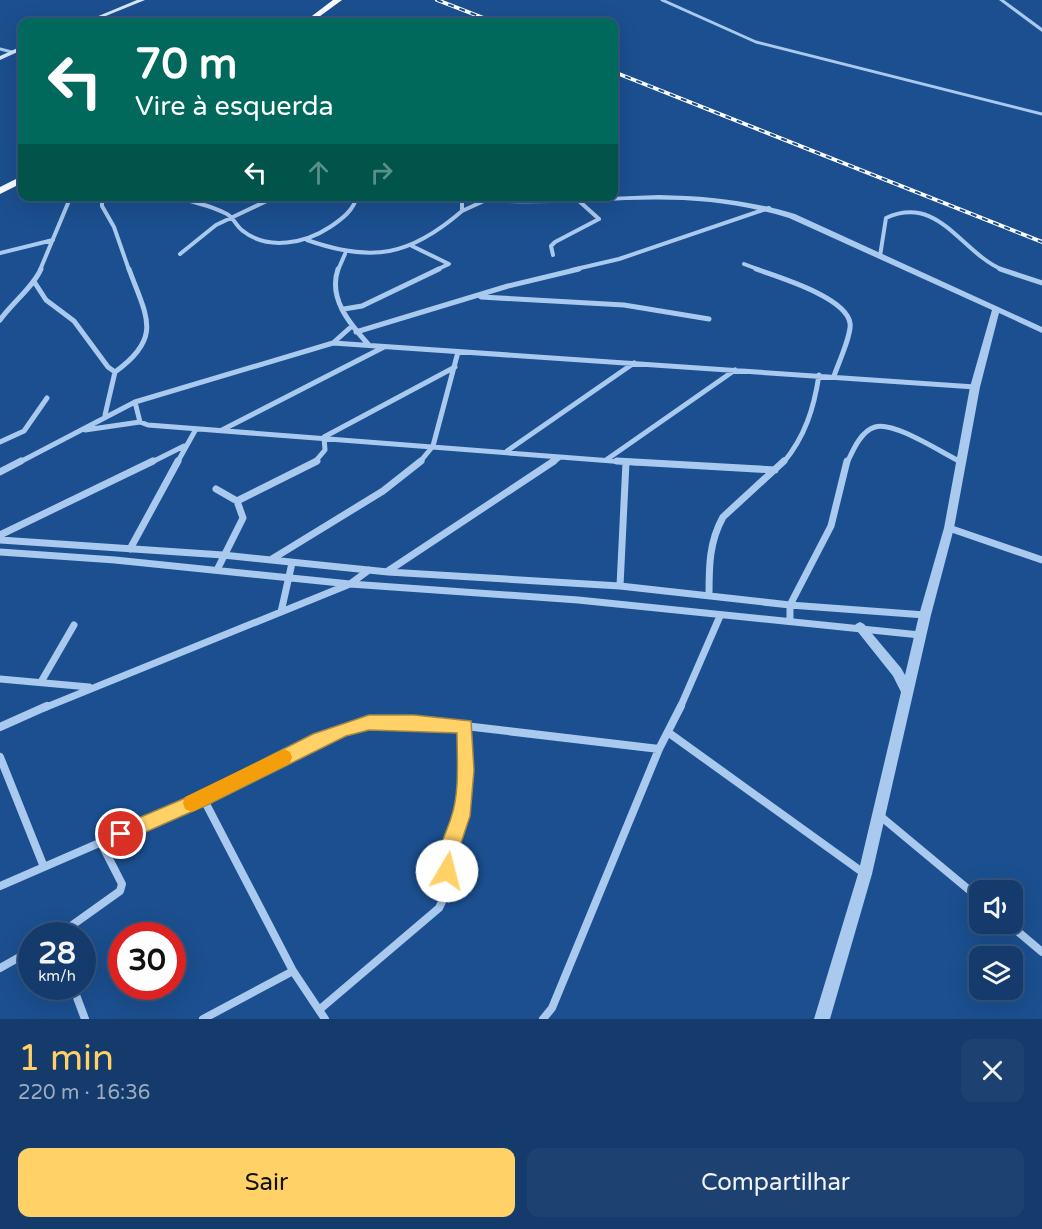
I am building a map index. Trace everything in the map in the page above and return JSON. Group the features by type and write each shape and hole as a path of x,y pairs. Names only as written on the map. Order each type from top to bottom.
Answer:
{"highway":[{"path":"306,18 331,0"},
{"path":"313,18 338,0"},
{"path":"0,192 18,181"},
{"path":"0,198 18,188"}],"main road":[{"path":"97,18 142,0"},
{"path":"0,58 18,50"}],"street":[{"path":"662,0 756,42 1042,114"},
{"path":"1001,0 1042,30"},
{"path":"0,50 12,52"},
{"path":"618,200 699,197 734,200 770,208 1042,330"},
{"path":"0,320 16,297 35,283 69,201"},
{"path":"102,201 102,206 114,227 148,325 145,340 126,365 115,372 105,415"},
{"path":"181,201 231,216 242,231 262,239 280,242 306,240 325,231 350,211 357,201"},
{"path":"180,254 196,238 231,216 266,201"},
{"path":"461,201 462,211"},
{"path":"306,240 345,254 380,256 412,246 462,211 484,201"},
{"path":"553,255 551,246 555,242 599,219 579,201"},
{"path":"356,332 474,296 619,259 770,208"},
{"path":"880,256 886,218 899,213 927,214 940,219 966,247 985,261 1042,283"},
{"path":"0,253 53,240"},
{"path":"344,309 362,306 449,264 412,246"},
{"path":"345,254 335,284 352,326 368,344"},
{"path":"744,264 816,292 847,310 851,318 851,325 834,376"},
{"path":"35,283 46,300 74,321 103,360 115,372"},
{"path":"474,296 638,306 672,310 709,319"},
{"path":"822,1019 865,874 925,615 949,528 975,387 996,309"},
{"path":"333,343 352,326"},
{"path":"0,472 105,415 135,402 299,351 333,343 975,387"},
{"path":"222,431 385,346"},
{"path":"272,559 401,479 418,466 433,446 458,352"},
{"path":"507,451 634,363"},
{"path":"324,437 455,367"},
{"path":"605,460 736,369"},
{"path":"709,596 708,558 716,527 723,517 788,459 802,437 817,397 819,375"},
{"path":"0,442 13,438 30,428 47,399"},
{"path":"135,402 140,422"},
{"path":"81,430 140,422 196,429 507,451 559,458 775,470"},
{"path":"790,621 790,605 831,526 844,468 856,443 874,427 890,426 961,462"},
{"path":"130,549 184,446 196,429"},
{"path":"237,501 311,465 324,454 326,446 324,437"},
{"path":"0,535 184,446"},
{"path":"388,572 559,458"},
{"path":"620,586 626,462"},
{"path":"216,489 237,501 243,518 217,570"},
{"path":"949,528 1042,560"},
{"path":"0,540 272,559 388,572 620,586 790,605 925,615"},
{"path":"1,554 217,570 350,584 578,600 921,635"},
{"path":"281,612 292,563"},
{"path":"0,727 92,687 350,584 369,570"},
{"path":"543,1019 552,1008 659,749 669,733 720,616"},
{"path":"41,682 74,624"},
{"path":"860,627 897,672 907,691"},
{"path":"0,679 92,687"},
{"path":"0,886 203,798 319,739 361,725 414,722 465,726 659,749"},
{"path":"319,1010 439,908 447,891 447,855 461,816 466,770 465,726"},
{"path":"669,733 865,874"},
{"path":"0,757 44,867"},
{"path":"203,798 293,971 325,1019"},
{"path":"879,814 969,890"},
{"path":"77,922 120,891 122,884 101,843"},
{"path":"1021,934 1042,952"},
{"path":"0,968 18,958"},
{"path":"203,1019 293,971"},
{"path":"78,1000 85,1019"}],"railway":[{"path":"437,0 484,18"},
{"path":"618,74 1042,242"}],"slow traffic":[{"path":"192,803 284,757"}],"route":[{"path":"121,834 203,798 319,739 344,729 369,722 414,722 465,726 466,770 461,816 447,855 447,871"}]}
